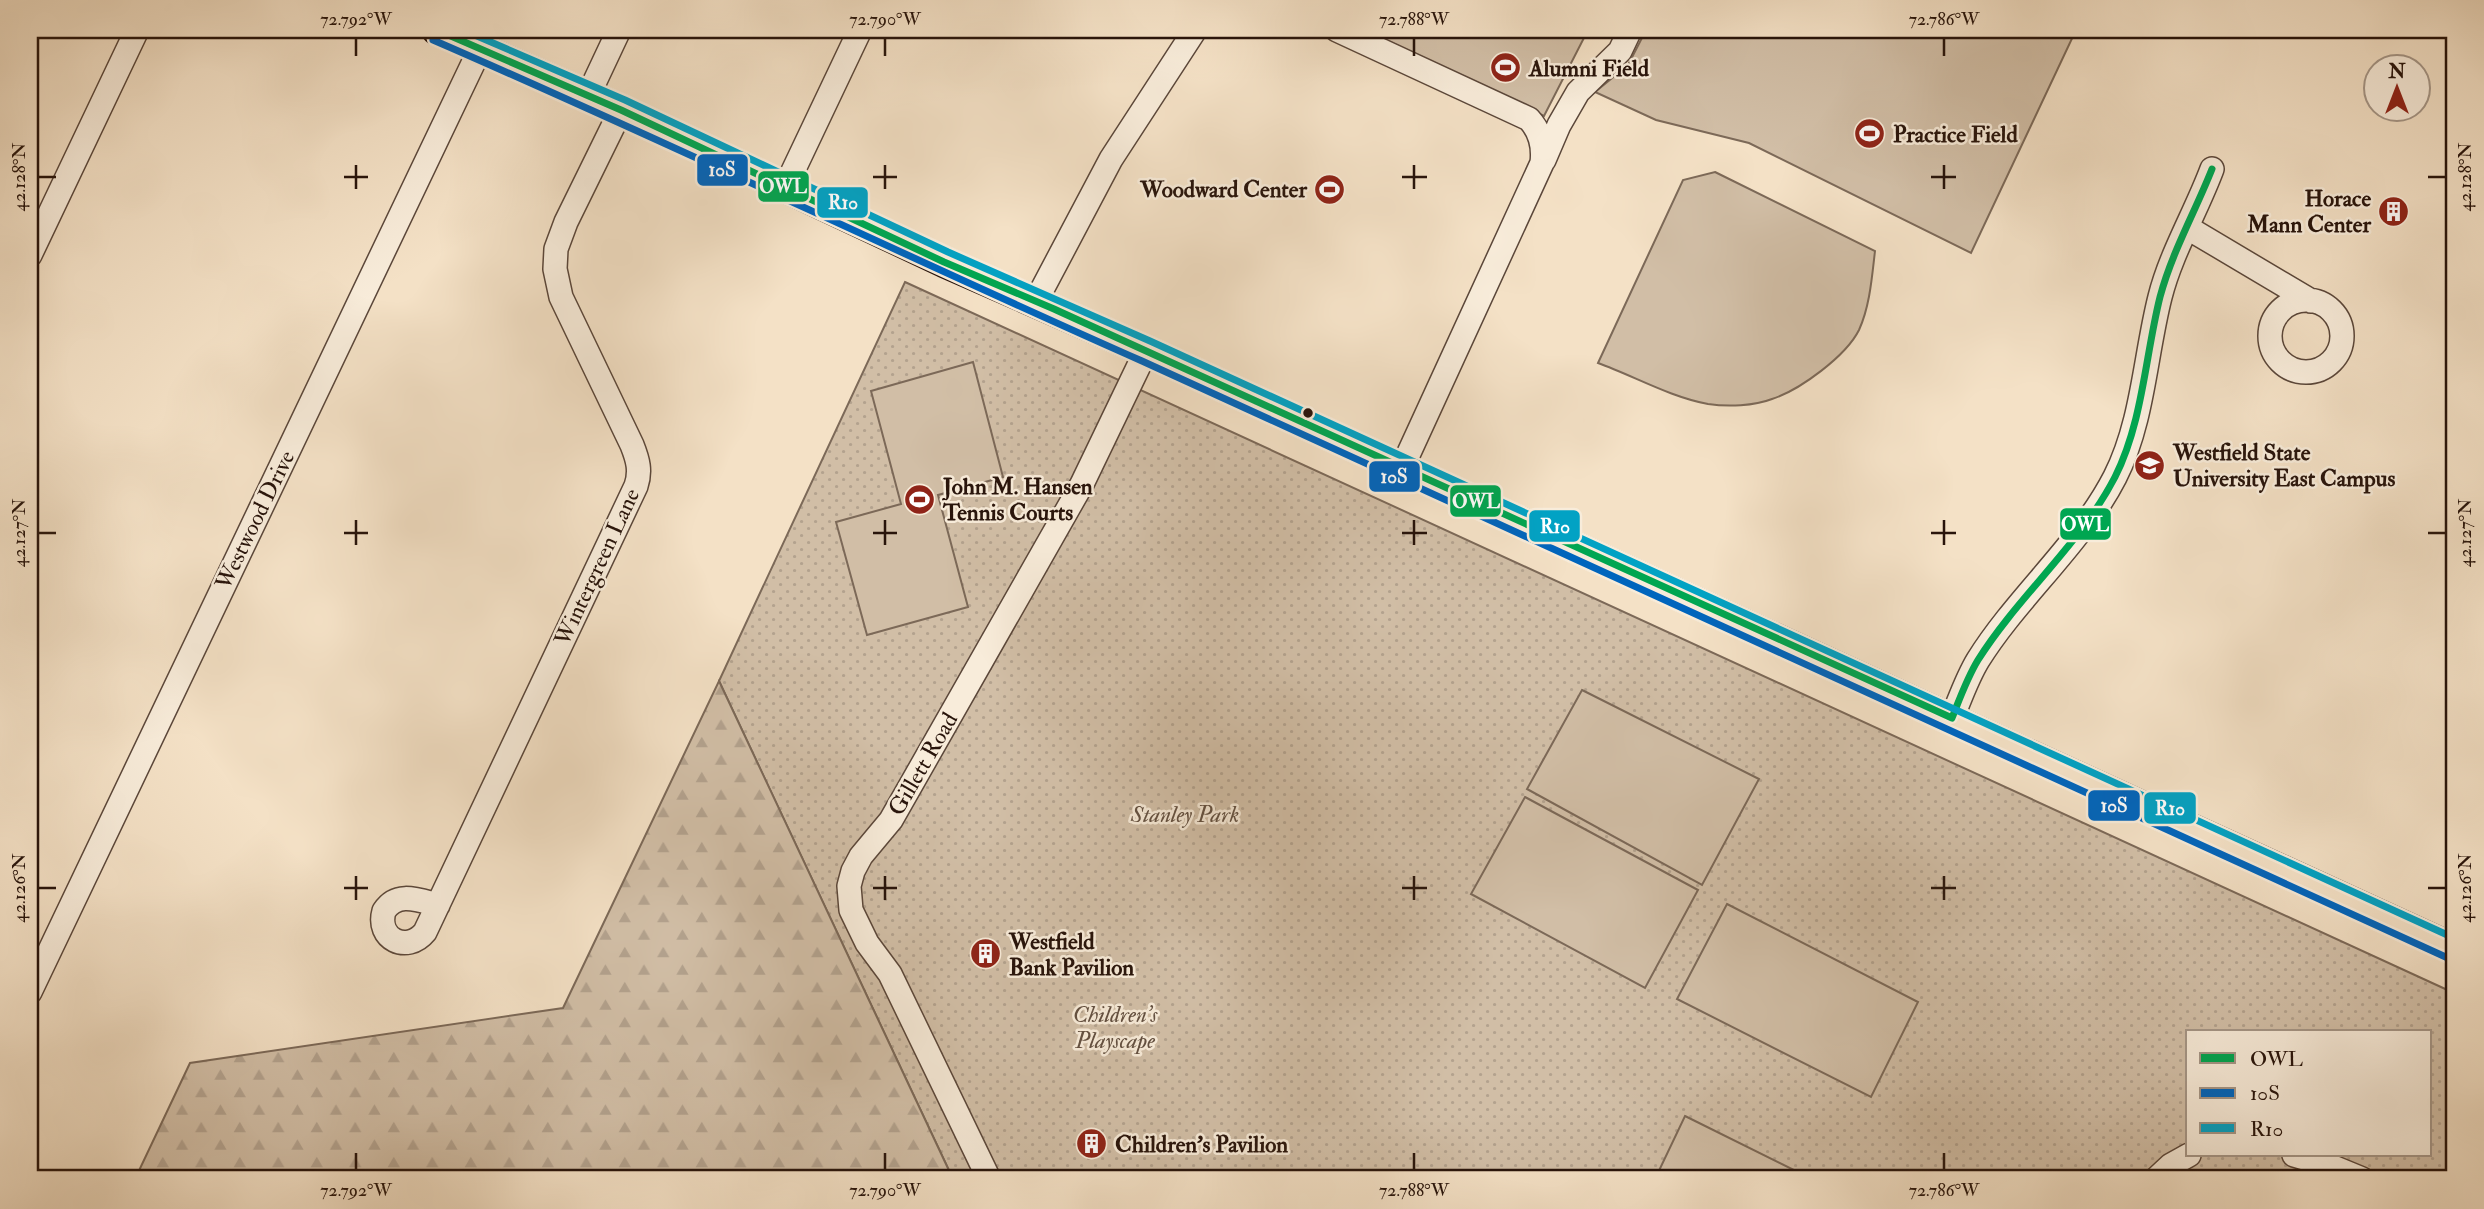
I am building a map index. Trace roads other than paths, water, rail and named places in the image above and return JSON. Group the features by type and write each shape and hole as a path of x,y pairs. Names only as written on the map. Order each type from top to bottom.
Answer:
{"main road":[{"path":"437,30 621,110 944,262 1037,301 2454,949"}],"street":[{"path":"30,255 137,30"},
{"path":"588,96 619,30"},
{"path":"785,188 860,30"},
{"path":"1037,301 1111,159 1195,30"},
{"path":"1337,30 1530,119 1538,131 1542,163"},
{"path":"1402,468 1559,125 1578,92 1620,51 1630,30"},
{"name":"Westwood Drive","path":"30,992 480,49"},
{"name":"Wintergreen Lane","path":"438,905 639,476 639,466 632,445 561,297 555,269 556,249 563,231 621,110"},
{"path":"1952,718 1977,662 2087,521 2115,477 2136,415 2160,297 2171,262 2212,169"},
{"path":"2188,228 2311,301 2330,309 2342,328 2340,349 2335,359 2316,371 2293,370 2283,364 2276,355 2270,332 2277,316 2290,304 2311,301"},
{"path":"2244,261 2269,289 2277,316"},
{"name":"Gillett Road","path":"989,1179 890,974 867,943 858,925 850,902 850,878 861,856 891,820 1082,484 1146,351"},
{"path":"2156,1179 2171,1165 2187,1156"},
{"path":"2297,1156 2362,1179"}],"place":[{"name":"Alumni Field","path":"1506,68"},
{"name":"Practice Field","path":"1870,134"},
{"name":"Woodward Center","path":"1330,189"},
{"name":"Horace Mann Center","path":"2394,211"},
{"name":"Westfield State University East Campus","path":"2150,465"},
{"name":"John M. Hansen Tennis Courts","path":"920,499"},
{"name":"Westfield Bank Pavilion","path":"986,954"},
{"name":"Children's Pavilion","path":"1092,1144"}],"park label":[{"name":"Stanley Park","path":"1185,814"},
{"name":"Children's Playscape","path":"1115,1027"}]}
